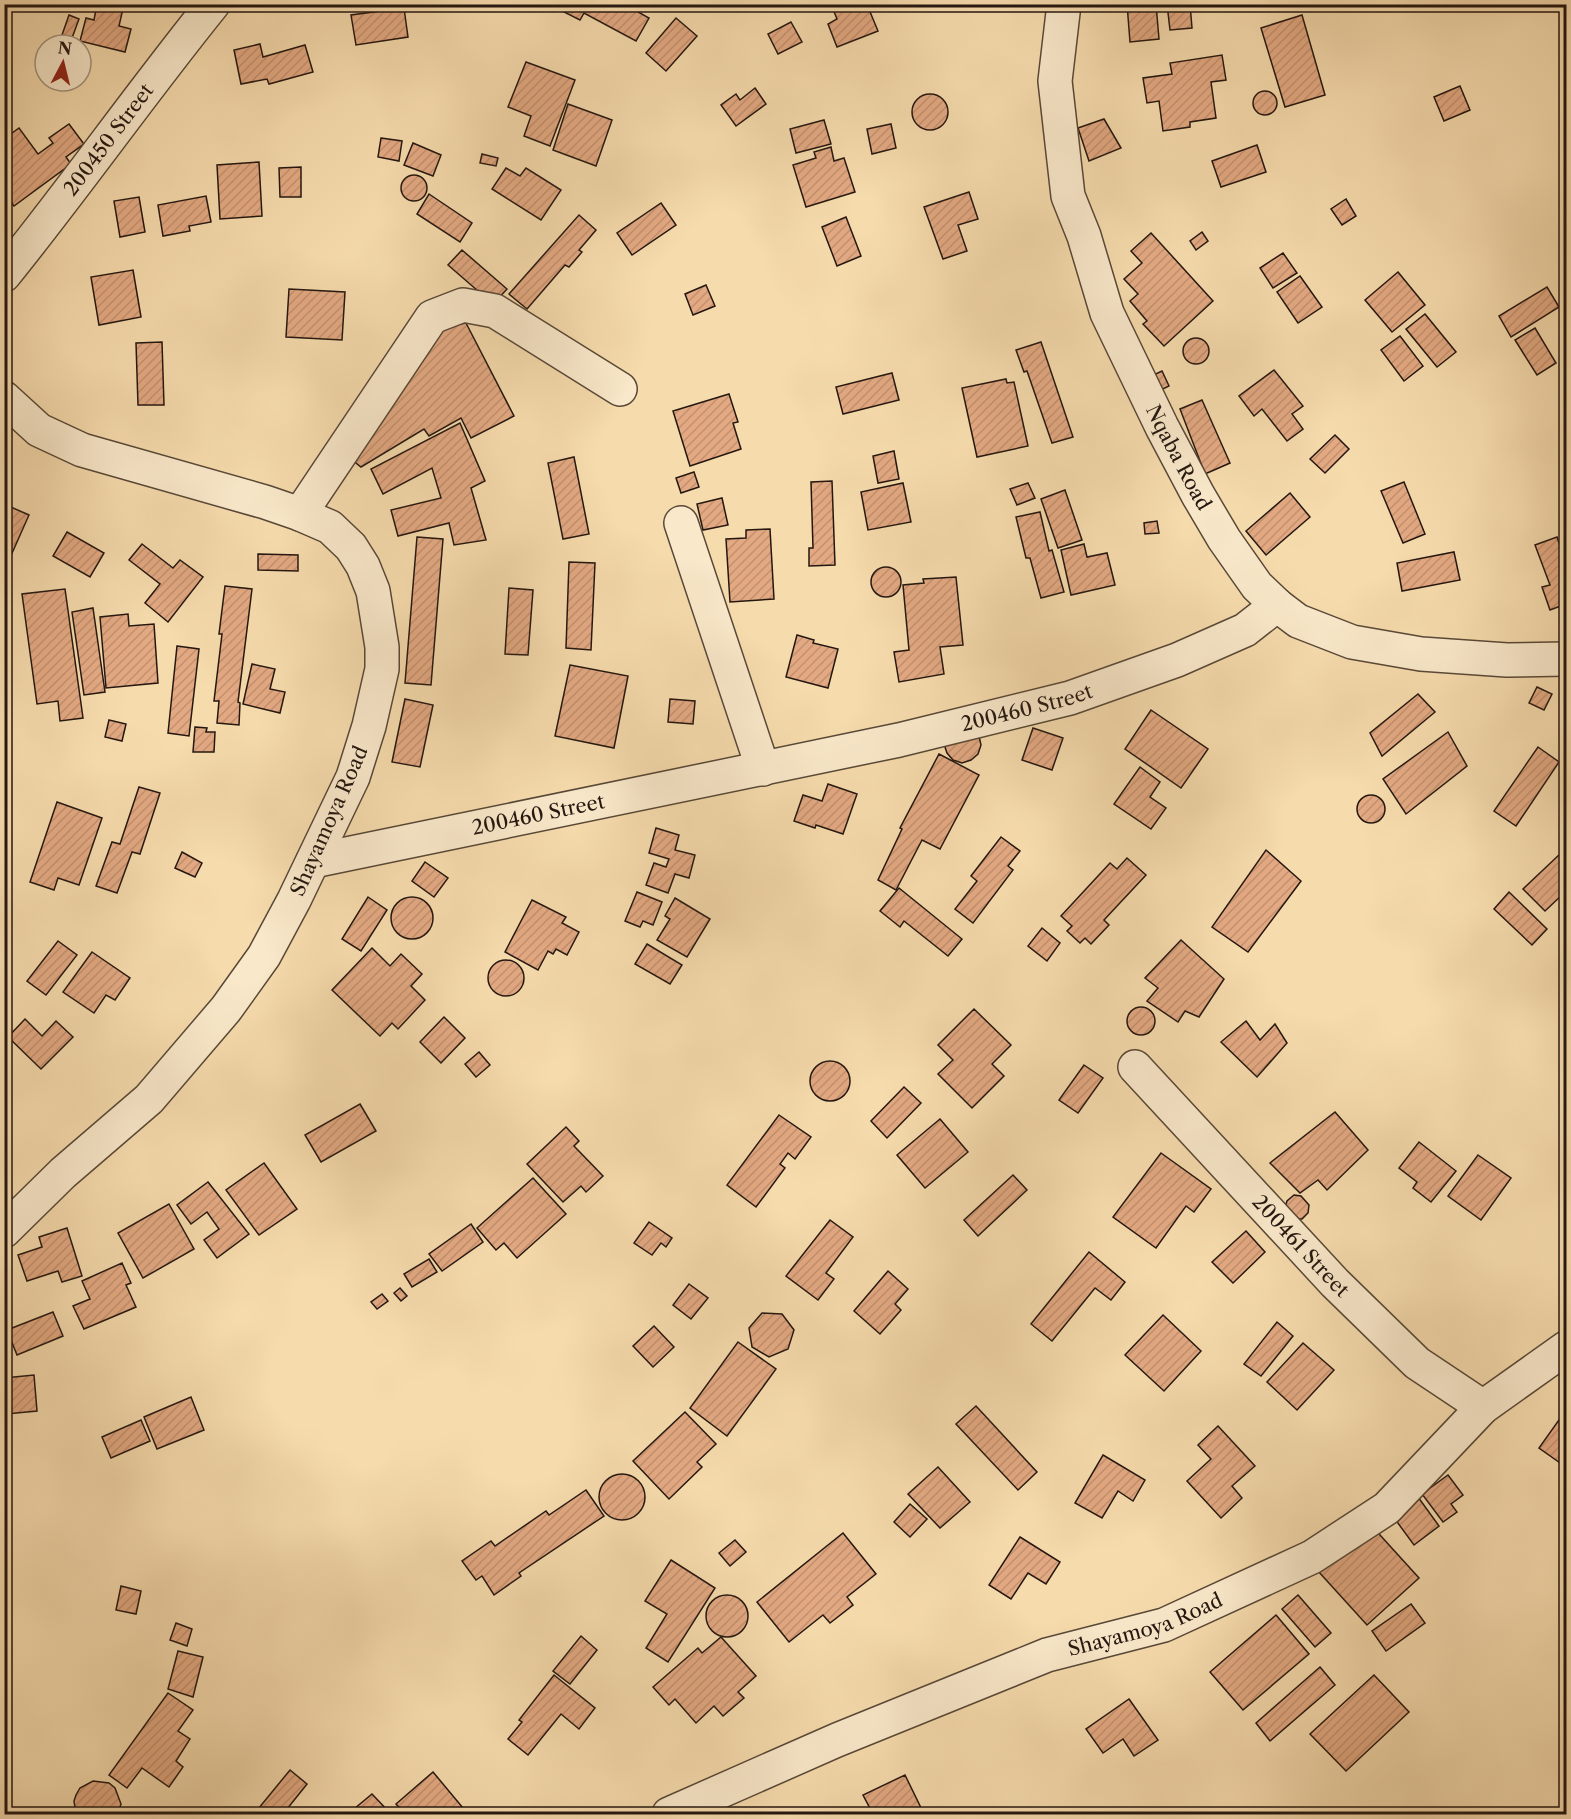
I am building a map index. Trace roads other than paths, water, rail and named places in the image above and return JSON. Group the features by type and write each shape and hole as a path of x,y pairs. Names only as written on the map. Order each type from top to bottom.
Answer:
{"street":[{"name":"200450 Street","path":"4,275 55,212 121,122 213,4"},
{"name":"Nqaba Road","path":"1064,4 1055,81 1068,196 1084,236 1107,313 1162,427 1198,495 1257,586 1277,606 1307,624 1332,635 1368,645 1414,653 1507,660 1566,659"},
{"path":"300,514 432,317 463,305 495,311 620,389"},
{"name":"Shayamoya Road","path":"4,398 39,430 82,450 265,502 330,527 351,547 363,566 373,591 382,647 382,669 369,726 353,777 264,956 226,1009 148,1099 63,1173 4,1231"},
{"path":"681,523 763,769"},
{"name":"200460 Street","path":"313,861 900,740 1070,698 1177,660 1245,630 1277,606"},
{"name":"200461 Street","path":"1136,1067 1335,1283 1417,1362 1483,1407"},
{"name":"Shayamoya Road","path":"669,1815 837,1740 1047,1655 1164,1625 1312,1557 1387,1508 1483,1407 1566,1348"}]}
